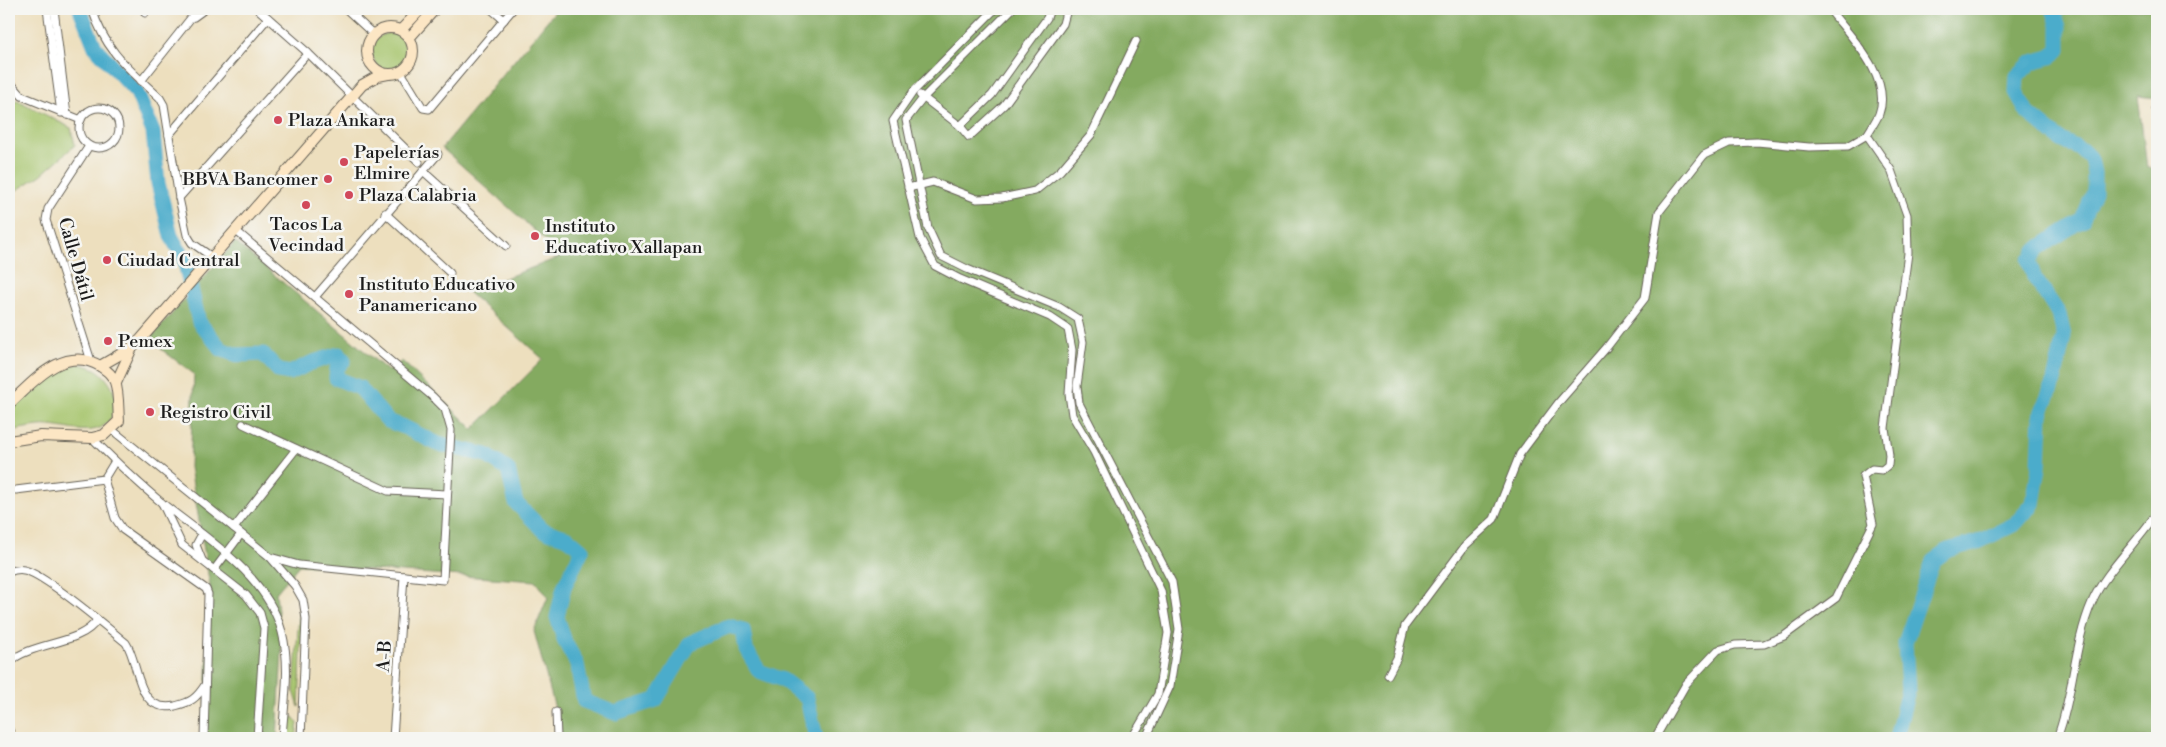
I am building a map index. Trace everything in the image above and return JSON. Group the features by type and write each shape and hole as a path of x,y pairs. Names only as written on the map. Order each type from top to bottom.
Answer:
{"main road":[{"path":"401,30 421,9"},
{"path":"410,37 435,9"},
{"path":"116,383 133,347 362,85 370,62 367,48 374,34 387,27 401,30 410,37 413,44 412,60 401,72 378,76 362,85"},
{"path":"370,62 381,72 388,74"},
{"path":"96,364 133,347"},
{"path":"9,404 47,368 68,360 96,364 110,373 116,383 119,421 111,429 92,438 41,436 9,441"}],"street":[{"path":"47,9 64,114"},
{"path":"54,9 64,114"},
{"path":"92,9 98,28 107,44 118,58 160,98 164,105 187,235 192,243 210,260"},
{"path":"142,81 198,9"},
{"path":"188,22 205,9"},
{"path":"258,9 308,54 420,162"},
{"path":"346,9 374,34"},
{"path":"355,17 361,9"},
{"path":"491,9 504,20"},
{"path":"401,72 423,108 429,108 514,9"},
{"path":"995,9 913,92 893,121 920,238 935,266 960,280 1050,317 1068,330 1072,350 1069,394 1072,415 1094,452 1161,592 1168,633 1158,694 1132,738"},
{"path":"1012,9 924,97 906,120 928,228 941,256 967,269 1059,307 1078,320 1083,342 1077,386 1079,403 1172,582 1179,628 1170,686 1146,738"},
{"path":"960,126 992,95 1047,18 1050,9"},
{"path":"913,92 924,97 960,126 969,137 1004,105 1063,24 1067,9"},
{"path":"1388,675 1397,658 1405,626 1465,546 1494,519 1520,454 1559,402 1607,347 1645,298 1659,212 1704,155 1729,143 1757,142 1809,147 1848,146 1867,135 1879,113 1880,95 1874,67 1832,9"},
{"path":"169,135 268,18"},
{"path":"908,188 933,182 977,199 1002,198 1035,191 1060,171 1091,135 1136,41"},
{"path":"179,198 308,54"},
{"path":"9,81 22,96 81,120"},
{"path":"104,108 116,116 119,122 118,136 109,146 95,148 89,146 81,137 79,126 81,120 90,110 104,108"},
{"path":"1655,738 1686,684 1718,650 1735,645 1764,644 1784,636 1836,598 1873,524 1863,476 1872,469 1882,470 1888,465 1889,455 1885,428 1908,253 1907,215 1891,170 1867,135"},
{"name":"Calle Dátil","path":"89,146 48,209 46,220 96,364"},
{"path":"315,297 385,213 438,154"},
{"path":"423,171 506,246"},
{"path":"385,213 450,273"},
{"path":"236,230 433,397 445,409 451,430 443,580 299,565 270,557"},
{"path":"243,424 388,490 447,494"},
{"path":"111,429 270,557 295,586 303,600 306,619 300,738"},
{"path":"92,438 161,502 225,554 263,591 277,615 283,634 287,660 282,738"},
{"path":"234,528 296,449"},
{"path":"115,461 104,479 115,518 124,530 206,589 208,594 204,738"},
{"path":"16,490 104,479"},
{"path":"161,502 182,545 246,595 260,613 264,628 257,738"},
{"path":"2057,738 2066,716 2078,640 2093,600 2157,512"},
{"path":"202,534 196,545 203,562"},
{"path":"214,570 241,534"},
{"path":"9,572 26,570 60,591 129,647 132,652 136,674 144,693 157,704 168,707 184,704 197,698 206,685"},
{"name":"A-B","path":"393,738 404,576"},
{"path":"9,662 20,653 75,637 92,628 97,620"},
{"path":"556,712 557,738"},
{"path":"9,730 14,738"}],"green space":[{"path":"557,9 2157,9 2157,98 2138,96 2147,168 2157,168 2157,738 563,738 534,631 548,597 536,581 299,565 276,593 282,650 277,738 205,738 210,586 190,467 194,374 149,340 235,242 388,371 402,361 473,429 543,359 468,292 563,256 442,148"},
{"path":"391,33 404,39 410,52 404,65 391,71 378,65 372,52 378,39"},
{"path":"17,100 71,128 75,145 41,175 9,195 9,105"},
{"path":"78,364 98,371 112,387 116,404 108,422 100,428 91,430 39,426 9,432 9,411 50,374 62,367"},
{"path":"299,614 302,625 299,707 294,691"},
{"path":"292,716 298,723 296,738 287,738 288,723"}],"waterway":[{"path":"80,9 95,47 137,93 153,132 158,183 171,236 184,259 199,322 221,349 236,355 263,354 279,371 290,373 311,363 339,354 344,360 337,368 336,378 360,388 388,421 438,444 486,455 508,470 516,503 543,530 568,538 582,550 564,587 557,617 565,642 577,664 584,701 615,713 656,700 690,643 729,626 743,630 746,649 759,671 783,680 807,698 816,738"},
{"path":"1896,738 1908,690 1905,643 1933,561 1948,550 1978,542 2015,524 2033,504 2039,467 2041,414 2054,381 2064,336 2059,314 2034,277 2029,261 2037,249 2082,220 2094,192 2094,173 2091,159 2082,150 2061,140 2028,113 2016,92 2017,76 2032,62 2050,57 2059,50 2059,27 2053,9"}],"place":[{"name":"Plaza Ankara","path":"278,120"},
{"name":"Papelerías Elmire","path":"344,162"},
{"name":"BBVA Bancomer","path":"328,179"},
{"name":"Plaza Calabria","path":"349,195"},
{"name":"Tacos La Vecindad","path":"306,205"},
{"name":"Instituto Educativo Xallapan","path":"535,236"},
{"name":"Ciudad Central","path":"107,260"},
{"name":"Instituto Educativo Panamericano","path":"349,294"},
{"name":"Pemex","path":"108,341"},
{"name":"Registro Civil","path":"150,412"}]}
